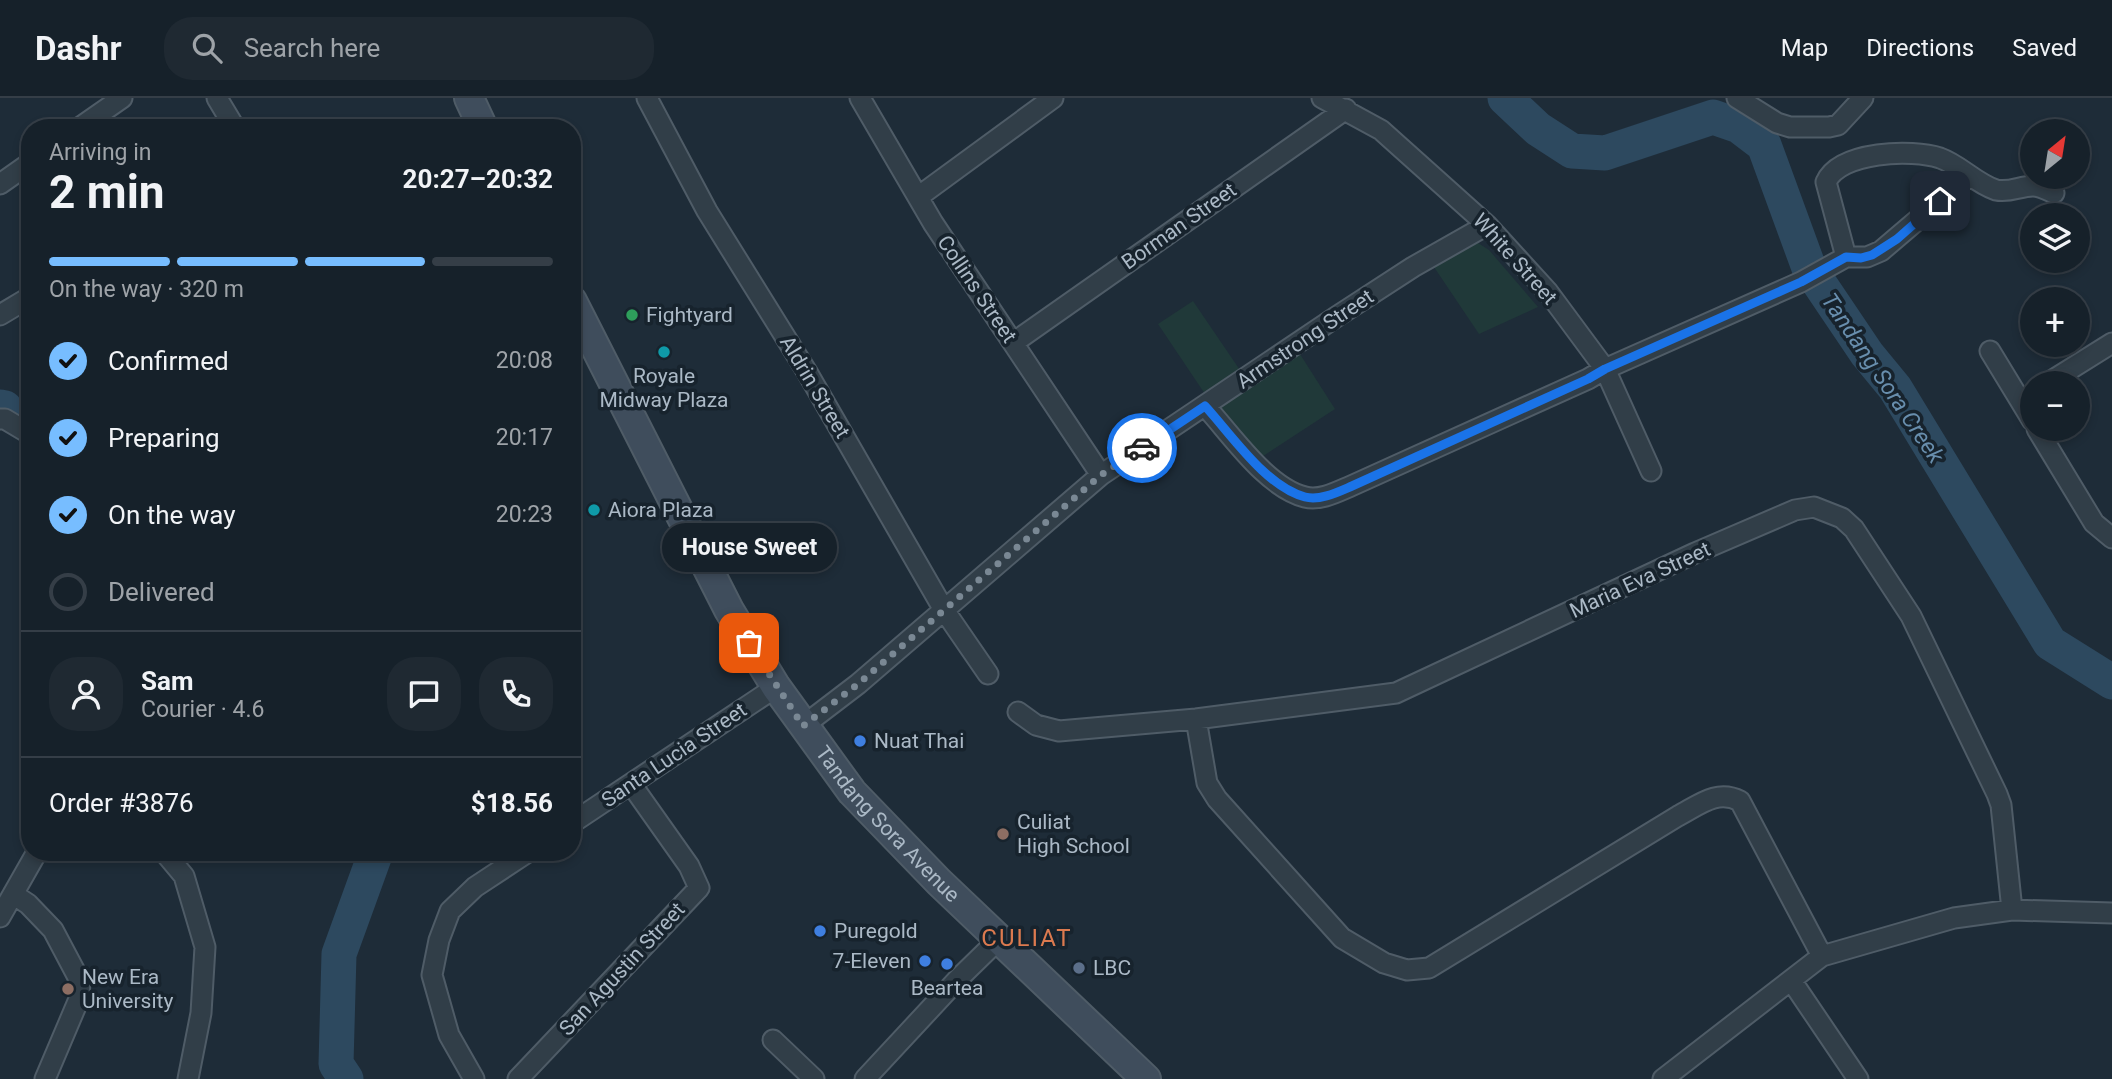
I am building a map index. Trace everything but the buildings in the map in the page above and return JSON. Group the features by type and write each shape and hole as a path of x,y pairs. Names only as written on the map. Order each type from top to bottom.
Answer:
{"main road":[{"path":"469,98 479,119"},
{"name":"Tandang Sora Avenue","path":"581,329 729,610 776,687 852,792 870,813 999,939 1146,1079"}],"street":[{"path":"86,119 98,104 122,98"},
{"path":"217,98 229,119"},
{"name":"Aldrin Street","path":"647,98 707,211 807,372 944,610 988,674"},
{"name":"Collins Street","path":"860,98 918,197 1101,475"},
{"path":"918,197 1053,98"},
{"name":"White Street","path":"1322,98 1381,130 1487,225 1548,292 1605,369 1651,471"},
{"path":"1737,98 1777,123 1790,127 1829,127 1838,125 1863,98"},
{"name":"Borman Street","path":"1013,343 1346,110"},
{"path":"1846,257 1826,182 1834,171 1868,155 1889,153 1940,159 1998,190 2011,191 2036,186 2054,192"},
{"path":"0,184 21,169"},
{"path":"1205,406 1273,479 1306,498 1320,498 1352,486 1801,282 1846,257 1867,257 1881,251 1969,176"},
{"name":"Armstrong Street","path":"803,726 858,684 1101,475 1413,267 1487,225"},
{"path":"0,315 21,302"},
{"path":"2067,371 2112,342"},
{"path":"1990,351 2020,389"},
{"path":"0,419 21,429"},
{"path":"2044,441 2094,523 2112,538"},
{"name":"Maria Eva Street","path":"1018,712 1037,725 1059,731 1196,719 1396,693 1695,553 1795,510 1814,508 1842,518 1854,529 1911,616 2001,805 2012,910"},
{"name":"Santa Lucia Street","path":"581,817 776,687"},
{"path":"1196,719 1207,783 1217,799 1342,938 1361,952 1384,963 1406,970 1429,968 1644,836 1719,795 1740,801 1822,957"},
{"name":"San Agustin Street","path":"518,1079 699,888 689,866 631,784"},
{"path":"0,917 32,861"},
{"path":"172,861 184,876 205,947 201,1013 188,1079"},
{"path":"474,1079 449,1035 432,975 439,940 450,911 475,887 514,861"},
{"path":"13,894 28,904 53,930 80,981 79,999 45,1079"},
{"path":"1662,1079 1822,957 1954,918 2012,910 2112,913"},
{"path":"865,1079 999,939"},
{"path":"1791,980 1858,1079"},
{"path":"773,1040 814,1079"}],"green space":[{"path":"1478,243 1489,250 1538,307 1479,334 1434,267 1469,244"},
{"path":"1193,301 1244,376 1209,400 1158,324"},
{"path":"1298,351 1335,409 1257,460 1211,408"}],"waterway":[{"name":"Tandang Sora Creek","path":"1505,98 1538,129 1572,151 1605,153 1713,117 1739,126 1764,145 1809,268 1867,354 1895,388 2050,643 2112,682"},
{"path":"0,407 5,408"},
{"path":"346,1079 336,1064 339,954 373,861"}],"way so far":[{"path":"749,643 803,726 858,684 1101,475 1142,448"}],"place":[{"name":"Fightyard","path":"632,315"},
{"name":"Royale Midway Plaza","path":"664,352"},
{"name":"Aiora Plaza","path":"594,510"},
{"name":"House Sweet","path":"749,643"},
{"name":"Nuat Thai","path":"860,741"},
{"name":"Culiat High School","path":"1003,834"},
{"name":"Puregold","path":"820,931"},
{"name":"7-Eleven","path":"925,961"},
{"name":"Beartea","path":"947,964"},
{"name":"LBC","path":"1079,968"},
{"name":"New Era University","path":"68,989"}],"district":[{"name":"CULIAT","path":"1027,938"}],"route":[{"path":"1142,448 1205,406 1273,479 1306,498 1320,498 1352,486 1801,282 1846,257 1867,257 1881,251 1940,201"}]}
